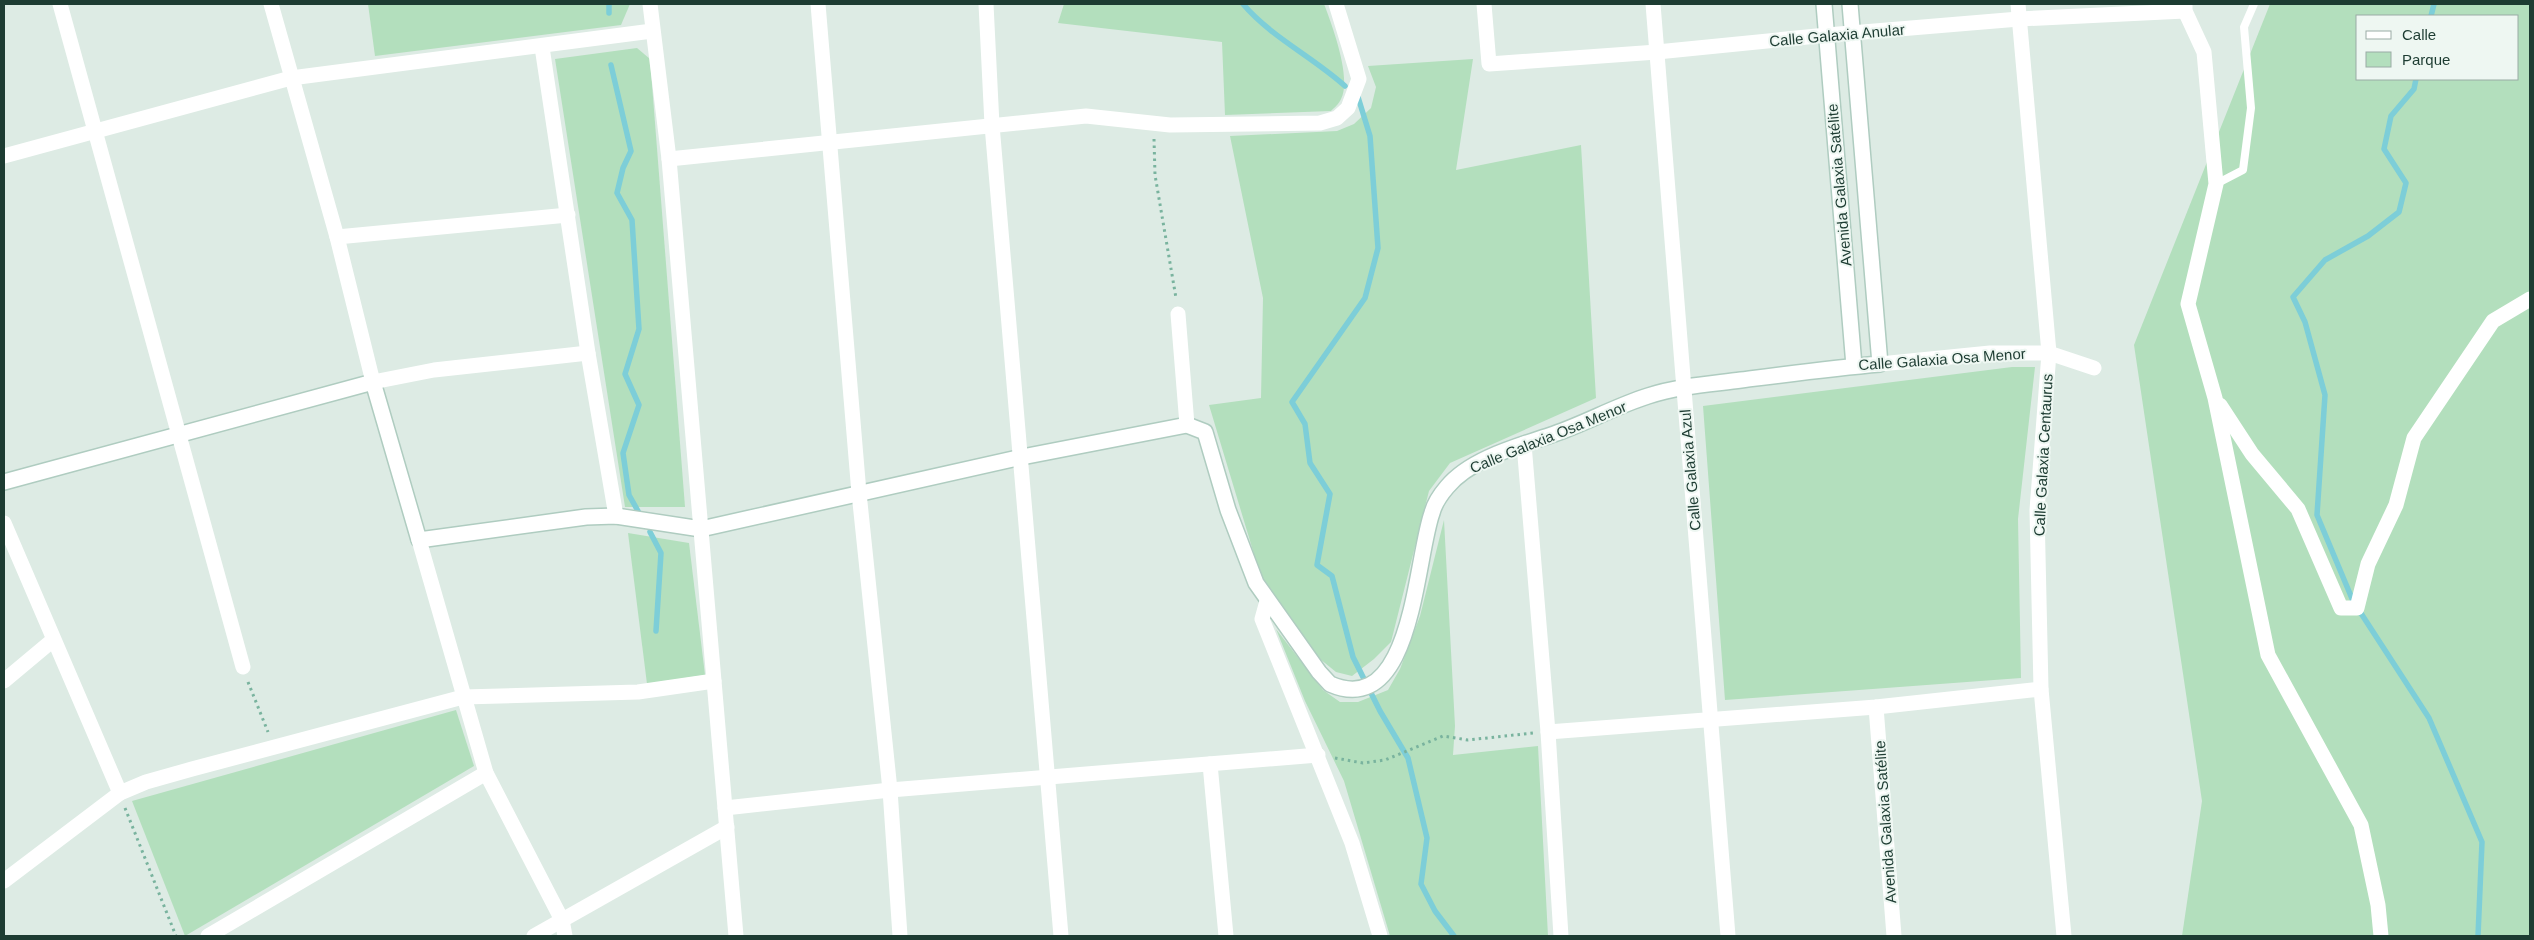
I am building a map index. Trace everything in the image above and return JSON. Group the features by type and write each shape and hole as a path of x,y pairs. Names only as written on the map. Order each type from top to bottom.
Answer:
{"street":[{"path":"60,4 243,667"},
{"path":"271,4 338,237 373,382 486,773 562,920 565,936"},
{"path":"650,4 669,159 736,936"},
{"path":"818,4 828,142 859,494 890,790 900,936"},
{"path":"986,4 992,125 1022,457 1061,936"},
{"path":"669,159 1086,116 1154,124 1320,123 1337,118 1348,108 1359,79 1336,4"},
{"name":"Calle Galaxia Anular","path":"1484,4 1489,64 1657,52 1853,32 2185,7"},
{"name":"Calle Galaxia Azul","path":"1653,4 1728,936"},
{"name":"Avenida Galaxia Satélite","path":"1824,4 1854,366"},
{"name":"Avenida Galaxia Satélite","path":"1850,4 1880,364"},
{"name":"Calle Galaxia Centaurus","path":"2018,4 2049,352 2037,510 2041,689 2064,936"},
{"path":"2185,7 2204,52 2216,184 2188,304 2214,398 2268,655 2361,825 2378,905 2381,936"},
{"path":"4,156 291,78 542,47 652,31"},
{"path":"542,47 588,353 616,516"},
{"path":"338,237 568,216"},
{"path":"2214,398 2252,454 2298,509 2342,608 2357,608 2368,564 2396,505 2414,438 2493,321 2530,299"},
{"path":"419,540 586,517 616,516 701,528 1022,457 1187,425 1178,314"},
{"name":"Calle Galaxia Osa Menor","path":"1187,425 1205,432 1241,546 1256,583 1267,601 1330,684 1343,690 1359,690 1376,682 1389,669 1404,634 1432,512 1446,488 1460,474 1524,444 1573,428 1648,395 1683,388 1854,366 1990,353 2049,352 2094,368"},
{"path":"4,482 373,382 434,370 588,353"},
{"path":"1524,444 1548,732 1561,936"},
{"path":"4,523 120,793"},
{"path":"1267,601 1262,619 1352,843 1380,936"},
{"path":"4,681 53,640"},
{"path":"4,881 120,793 156,780 463,697 638,692 714,681"},
{"path":"1548,732 1876,707 2041,689"},
{"name":"Avenida Galaxia Satélite","path":"1876,707 1894,936"},
{"path":"725,808 890,790 1318,755"},
{"path":"1210,764 1226,936"},
{"path":"208,936 486,773"},
{"path":"534,936 727,827"}],"lane":[{"path":"2216,184 2243,170 2251,108 2244,27 2254,4"}],"path":[{"path":"1154,124 1155,175 1178,314"},
{"path":"243,667 274,748"},
{"path":"1318,755 1363,763 1385,760 1443,736 1468,740 1548,732"},
{"path":"120,793 176,936"}],"green space":[{"path":"368,4 630,4 621,25 375,56"},
{"path":"1064,4 1324,4 1340,51 1343,65 1344,90 1338,104 1331,111 1225,115 1222,42 1058,23"},
{"path":"2270,4 2530,4 2530,936 2182,936 2202,801 2134,345"},
{"path":"637,48 650,59 685,507 625,507 555,59"},
{"path":"1473,59 1456,170 1581,145 1596,398 1450,463 1429,491 1391,642 1374,659 1352,676 1336,672 1320,659 1260,574 1209,405 1261,398 1263,298 1230,136 1337,131 1354,124 1371,108 1376,87 1368,66"},
{"path":"2012,367 2035,367 2018,519 2021,678 1725,700 1703,406"},
{"path":"1444,520 1455,726 1453,755 1538,746 1548,936 1390,936 1344,781 1305,701 1276,629 1323,690 1340,702 1358,702 1388,690 1400,669 1420,616"},
{"path":"628,533 689,543 705,675 647,684"},
{"path":"456,710 474,766 185,936 132,801"}],"waterway":[{"path":"609,4 609,13"},
{"path":"1243,4 1266,27 1345,86"},
{"path":"2431,15 2434,4"},
{"path":"611,65 631,151 623,168 617,193 632,220 639,329 625,374 639,405 623,453 629,495 638,511"},
{"path":"2416,80 2414,89 2391,116 2384,149 2406,183 2399,212 2368,236 2325,260 2293,297 2305,322 2325,395 2317,515 2353,601 2429,718 2482,842 2478,936"},
{"path":"1358,97 1370,136 1378,248 1365,298 1292,402 1305,424 1310,463 1330,494 1317,565 1332,576 1353,657 1380,711 1408,758 1427,838 1421,884 1435,911 1454,936"},
{"path":"650,532 661,553 656,631"}]}
